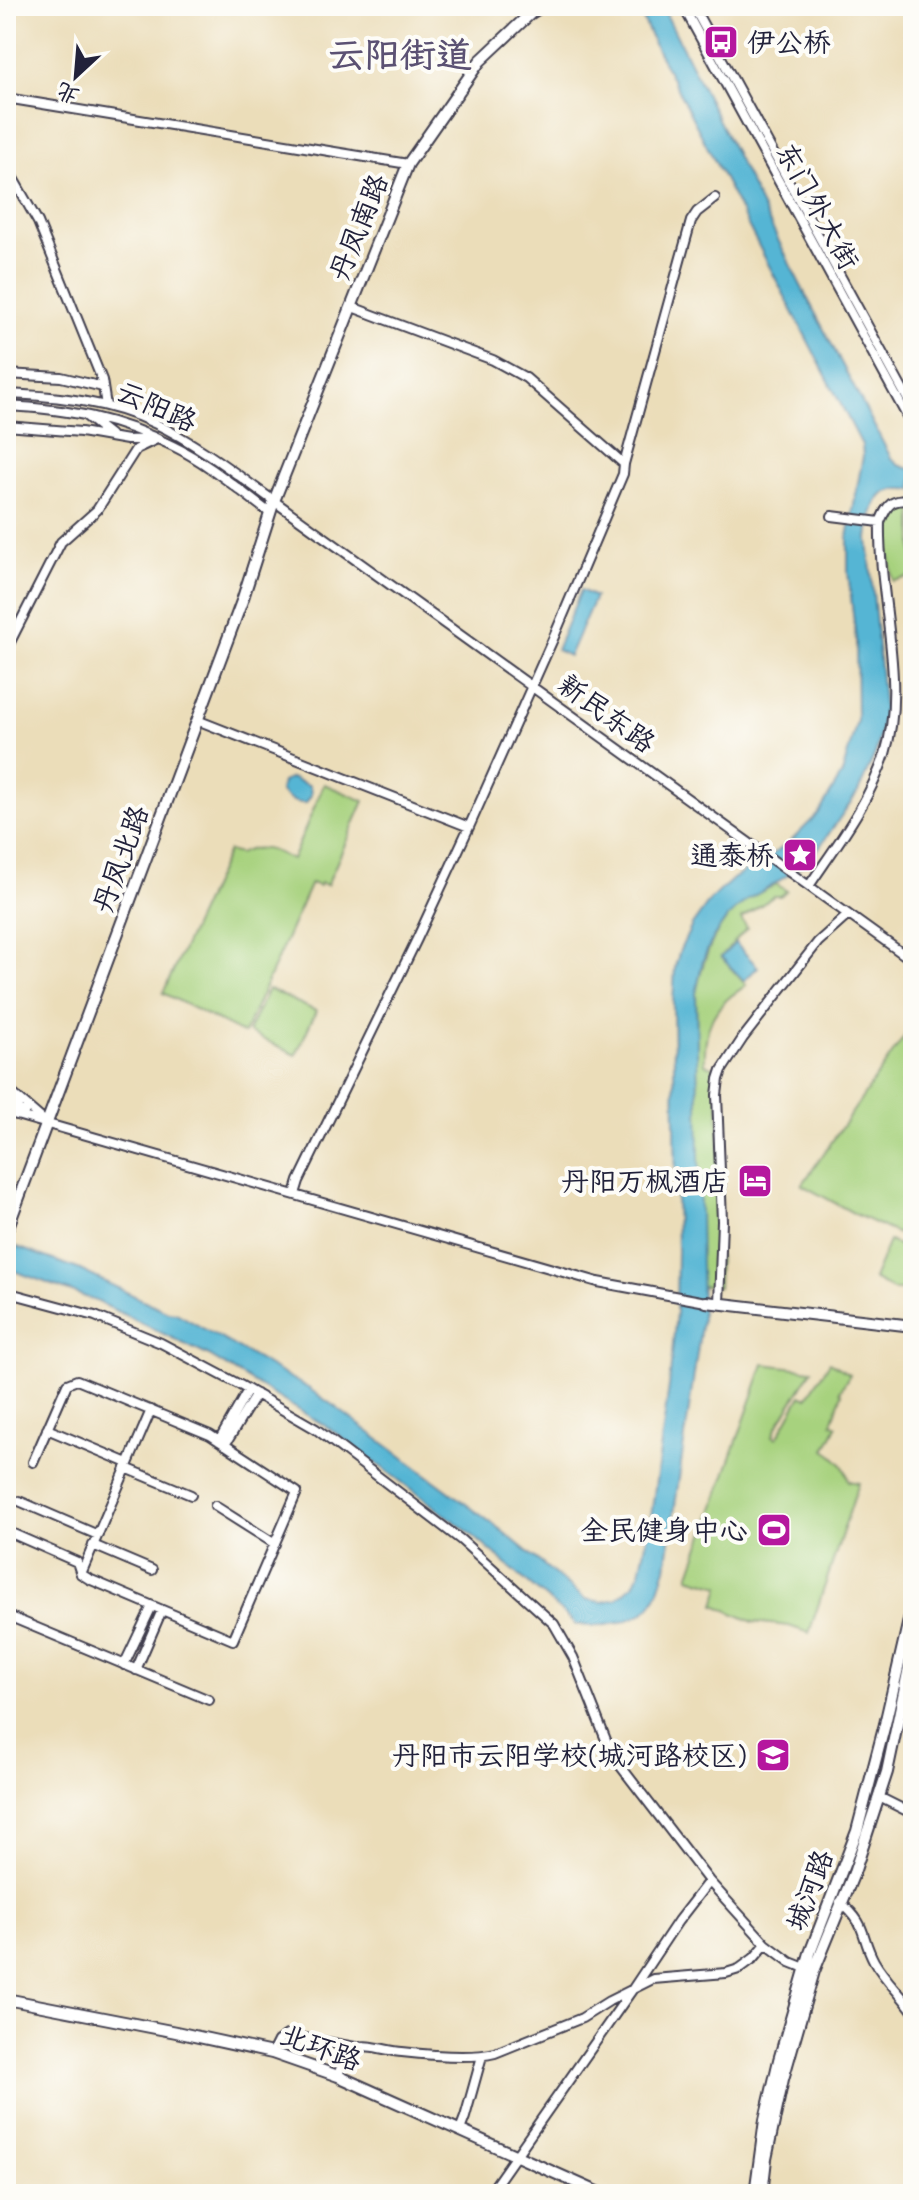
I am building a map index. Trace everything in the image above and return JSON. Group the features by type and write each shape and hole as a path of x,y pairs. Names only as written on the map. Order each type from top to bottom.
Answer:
{"main road":[{"name":"丹凤南路","path":"274,501 408,164 480,61 542,6"},
{"name":"丹凤北路","path":"6,1232 242,601 274,501"},
{"path":"706,1302 913,1326"},
{"name":"城河路","path":"755,2194 765,2120 779,2060 857,1831 913,1603"},
{"name":"城河路","path":"762,2194 783,2079 810,1970 854,1873 879,1797 913,1649"},
{"name":"北环路","path":"6,1999 272,2053 338,2076 602,2194"}],"street":[{"name":"东门外大街","path":"683,6 913,427"},
{"name":"东门外大街","path":"693,6 913,409"},
{"path":"6,98 408,164"},
{"path":"6,166 38,222 102,380 106,406"},
{"path":"295,1194 469,827 623,474 691,221 715,198"},
{"path":"352,307 493,360 526,378 624,464"},
{"path":"6,374 61,377 103,387"},
{"name":"云阳路","path":"6,394 39,395 106,406 155,423 195,446 274,501"},
{"name":"云阳路","path":"6,406 53,408 134,429 176,447 270,513"},
{"path":"82,414 113,438 136,449"},
{"path":"6,426 65,430 127,440 157,439"},
{"path":"6,650 61,542 97,510 136,449 157,439"},
{"path":"809,886 862,805 886,751 892,717 892,673 878,522 891,503 898,499 913,500"},
{"name":"新民东路","path":"274,501 913,961"},
{"path":"832,516 878,522"},
{"path":"197,720 469,827"},
{"path":"719,1304 722,1221 719,1079 743,1038 818,942 848,915"},
{"path":"6,1088 47,1123"},
{"path":"6,1097 47,1123"},
{"path":"6,1105 47,1123"},
{"path":"6,1112 598,1282 706,1302"},
{"path":"6,1292 95,1316 161,1343 252,1392 316,1429 461,1540 554,1624 573,1657 612,1755 709,1881 766,1944 790,1962 810,1970"},
{"path":"11,1533 77,1562 81,1574 233,1640 297,1492 210,1435 84,1382 67,1384 33,1462"},
{"path":"222,1443 252,1392"},
{"path":"81,1574 151,1410"},
{"path":"47,1429 191,1495"},
{"path":"19,1501 98,1535"},
{"path":"215,1506 275,1544"},
{"path":"93,1545 152,1570"},
{"path":"124,1665 152,1606"},
{"path":"136,1670 162,1610"},
{"path":"6,1615 209,1700"},
{"path":"879,1797 913,1814"},
{"path":"489,2194 709,1881"},
{"path":"840,1902 854,1914 872,1958 913,2011"},
{"path":"272,2053 278,2041 287,2035 401,2052 482,2056 582,2018 653,1979 726,1973 739,1969 766,1944"},
{"path":"338,2076 347,2053 355,2047"},
{"path":"460,2130 482,2056"}],"green space":[{"path":"901,504 913,506 913,576 893,581 887,540 890,516"},
{"path":"324,784 364,801 327,885 311,883 244,1034 163,993 228,851 239,854 266,849 292,860"},
{"path":"776,884 787,891 774,896 741,919 747,928 721,957 746,985 717,1010 705,1045 705,1064 718,1069 720,1221 718,1287 700,1286 696,993 712,941 727,919 747,899"},
{"path":"268,989 316,1011 296,1055 248,1032"},
{"path":"913,1024 913,1241 802,1185"},
{"path":"889,1241 913,1251 913,1275 907,1290 893,1290 873,1279"},
{"name":"全民健身中心","path":"830,1362 850,1374 840,1391 842,1393 832,1423 837,1426 825,1450 840,1463 849,1481 859,1483 809,1633 789,1626 753,1622 715,1605 720,1586 689,1577 764,1364 812,1370 776,1428 773,1436 777,1438 801,1395 807,1398"}],"water":[{"path":"637,6 662,6 799,282 891,458 898,465 913,470 913,490 901,489 883,495 874,508 869,528 884,711 876,752 858,792 811,859 748,899 727,918 703,960 696,993 702,1319 666,1568 657,1596 646,1611 628,1620 595,1626 576,1624 471,1534 332,1430 209,1356 94,1300 6,1268 6,1243 78,1269 176,1313 308,1388 501,1530 585,1599 602,1602 616,1599 633,1585 640,1572 650,1524 676,1312 675,967 692,925 710,900 733,879 788,844 819,813 842,774 857,721 856,640 848,572 848,537 863,456 862,445"},
{"path":"581,590 595,597 569,656 556,650"},
{"path":"291,778 310,786 311,795 306,803 292,800 280,791 282,782"},
{"path":"735,943 758,967 744,981 721,957"}],"place":[{"name":"伊公桥","path":"721,42"},
{"name":"通泰桥","path":"800,855"},
{"name":"丹阳万枫酒店","path":"755,1181"},
{"name":"全民健身中心","path":"774,1530"},
{"name":"丹阳市云阳学校(城河路校区)","path":"773,1755"}],"district":[{"name":"云阳街道","path":"400,54"}]}
